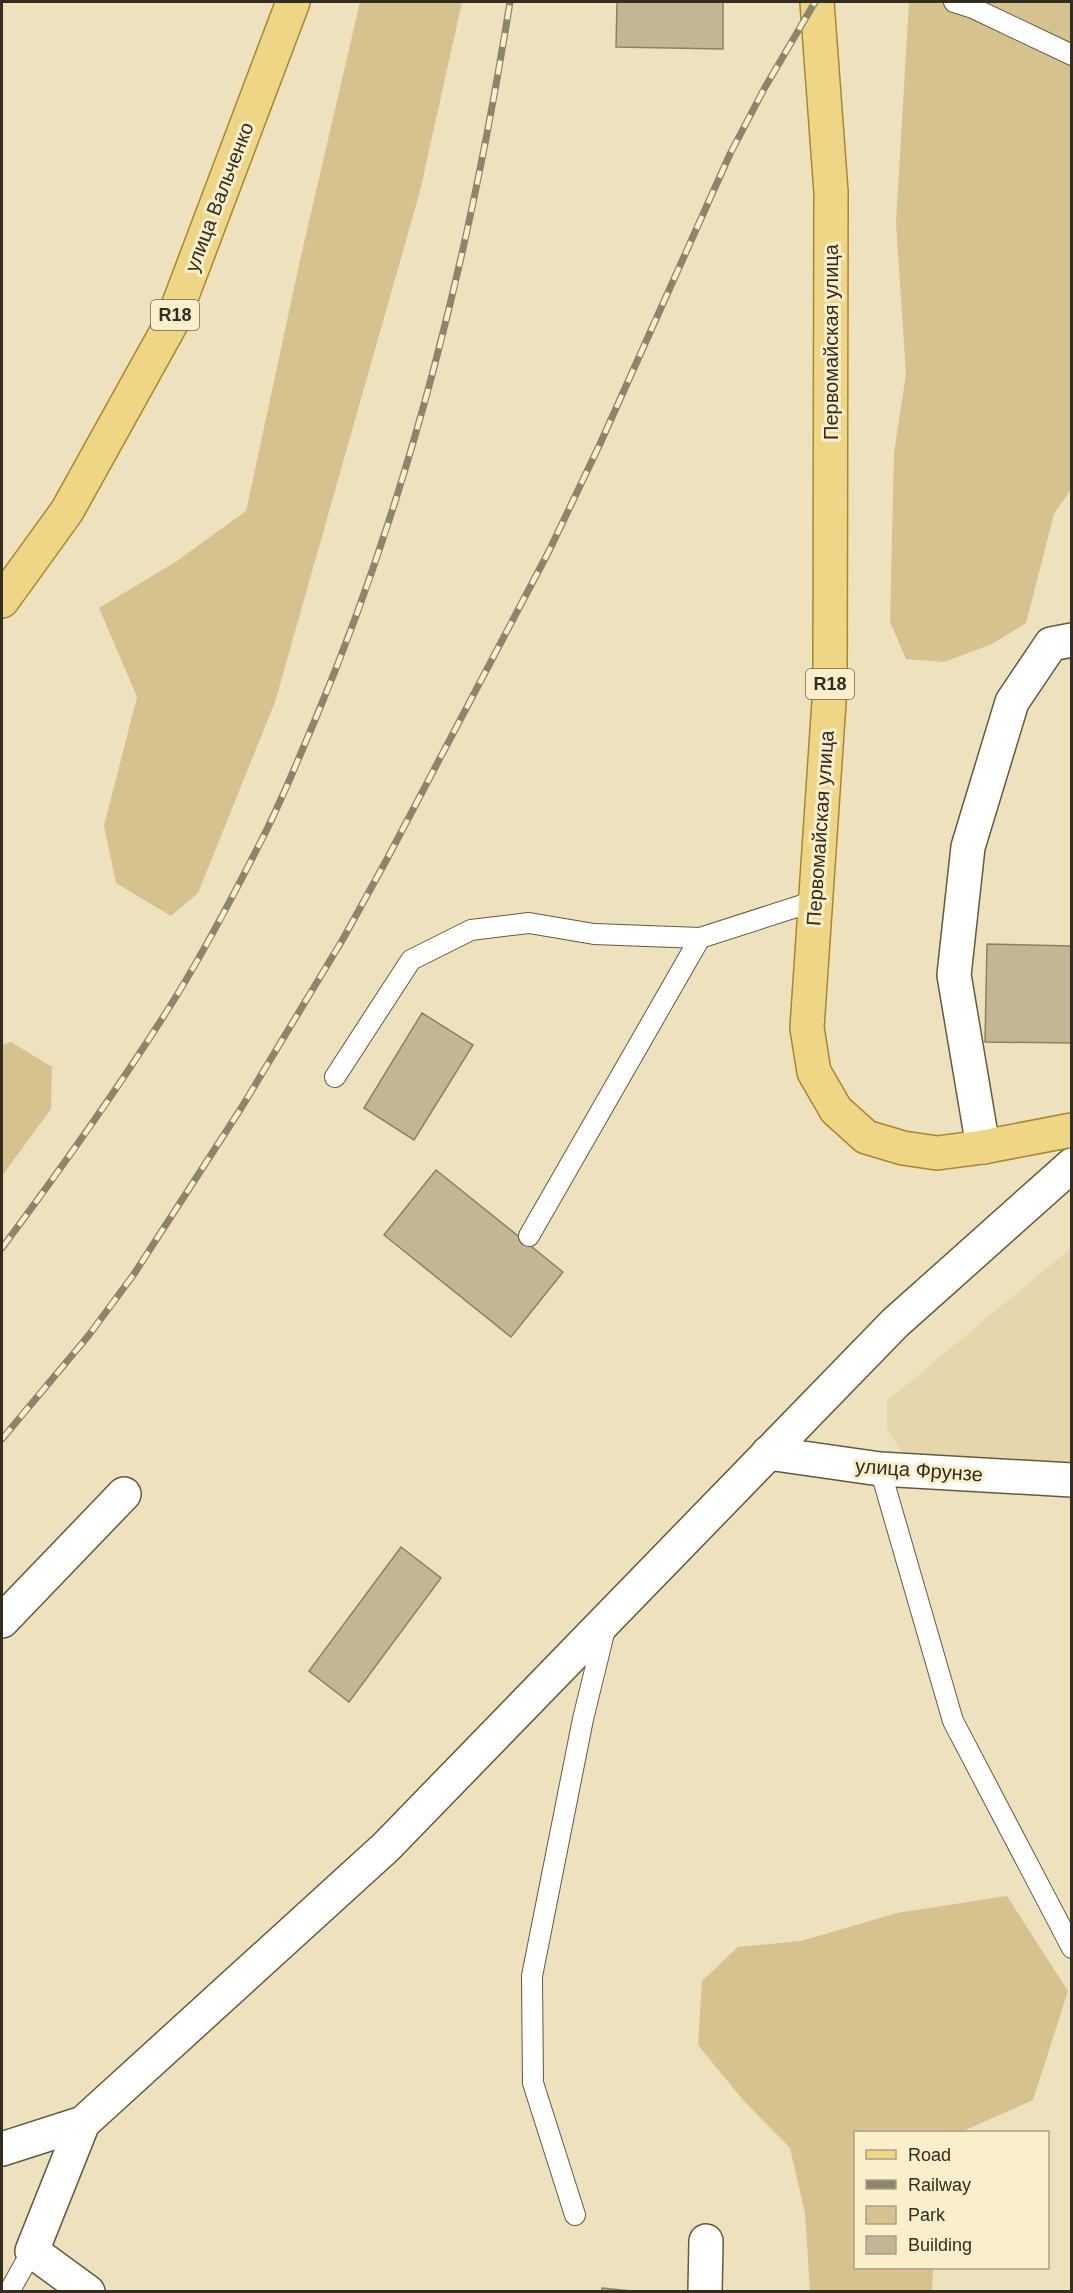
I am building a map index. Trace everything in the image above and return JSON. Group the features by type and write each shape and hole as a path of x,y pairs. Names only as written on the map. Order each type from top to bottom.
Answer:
{"main road":[{"name":"улица Вальченко","path":"2,601 67,511 172,322 293,2"},
{"name":"Первомайская улица","path":"816,2 831,192 830,687 807,1028 814,1072 836,1110 866,1137 903,1148 937,1153 983,1147 1071,1130"}],"street":[{"path":"983,1147 954,975 968,847 1012,702 1050,644 1071,640"},
{"path":"2,2149 83,2123 386,1847 895,1323 1071,1165"},
{"name":"улица Фрунзе","path":"768,1453 880,1469 1071,1480"},
{"path":"2,1621 124,1494"},
{"path":"83,2123 32,2251 88,2292"},
{"path":"705,2292 706,2241"}],"lane":[{"path":"954,2 973,8 1071,55"},
{"path":"335,1077 411,960 471,930 529,922 594,934 700,938 815,901"},
{"path":"529,1236 700,938"},
{"path":"880,1469 953,1722 1071,1948"},
{"path":"575,2215 533,2083 532,1976 583,1719 607,1620"},
{"path":"9,2292 32,2251"}],"shaded area":[{"path":"1071,1248 1071,1464 904,1457 887,1428 887,1401"}],"green space":[{"path":"360,2 462,2 420,191 275,702 198,893 171,916 116,883 104,826 137,697 99,608 177,561 246,511 301,256"},
{"path":"909,2 1071,2 1071,489 1054,514 1026,623 992,644 944,662 906,659 890,622 894,453 906,374 896,223"},
{"path":"11,1042 52,1067 51,1109 2,1176 2,1045"},
{"path":"1007,1896 1068,1991 1033,2100 963,2131 854,2131 854,2269 933,2269 932,2291 810,2291 805,2213 790,2148 743,2100 698,2045 702,1981 738,1947 801,1941 897,1913"}],"building":[{"path":"617,2 723,2 723,49 616,47"},
{"path":"987,944 1072,946 1072,1043 985,1042"},
{"path":"422,1013 473,1045 414,1140 364,1108"},
{"path":"436,1170 563,1272 511,1337 384,1235"},
{"path":"401,1547 441,1578 349,1702 309,1671"},
{"path":"602,2288 641,2292 602,2292"}],"railway":[{"path":"2,1248 114,1092 188,977 267,830 315,720 350,633 381,545 434,367 477,185 510,2"},
{"path":"2,1439 89,1335 134,1274 240,1110 343,939 549,551 600,444 730,154 764,89 815,2"}]}
